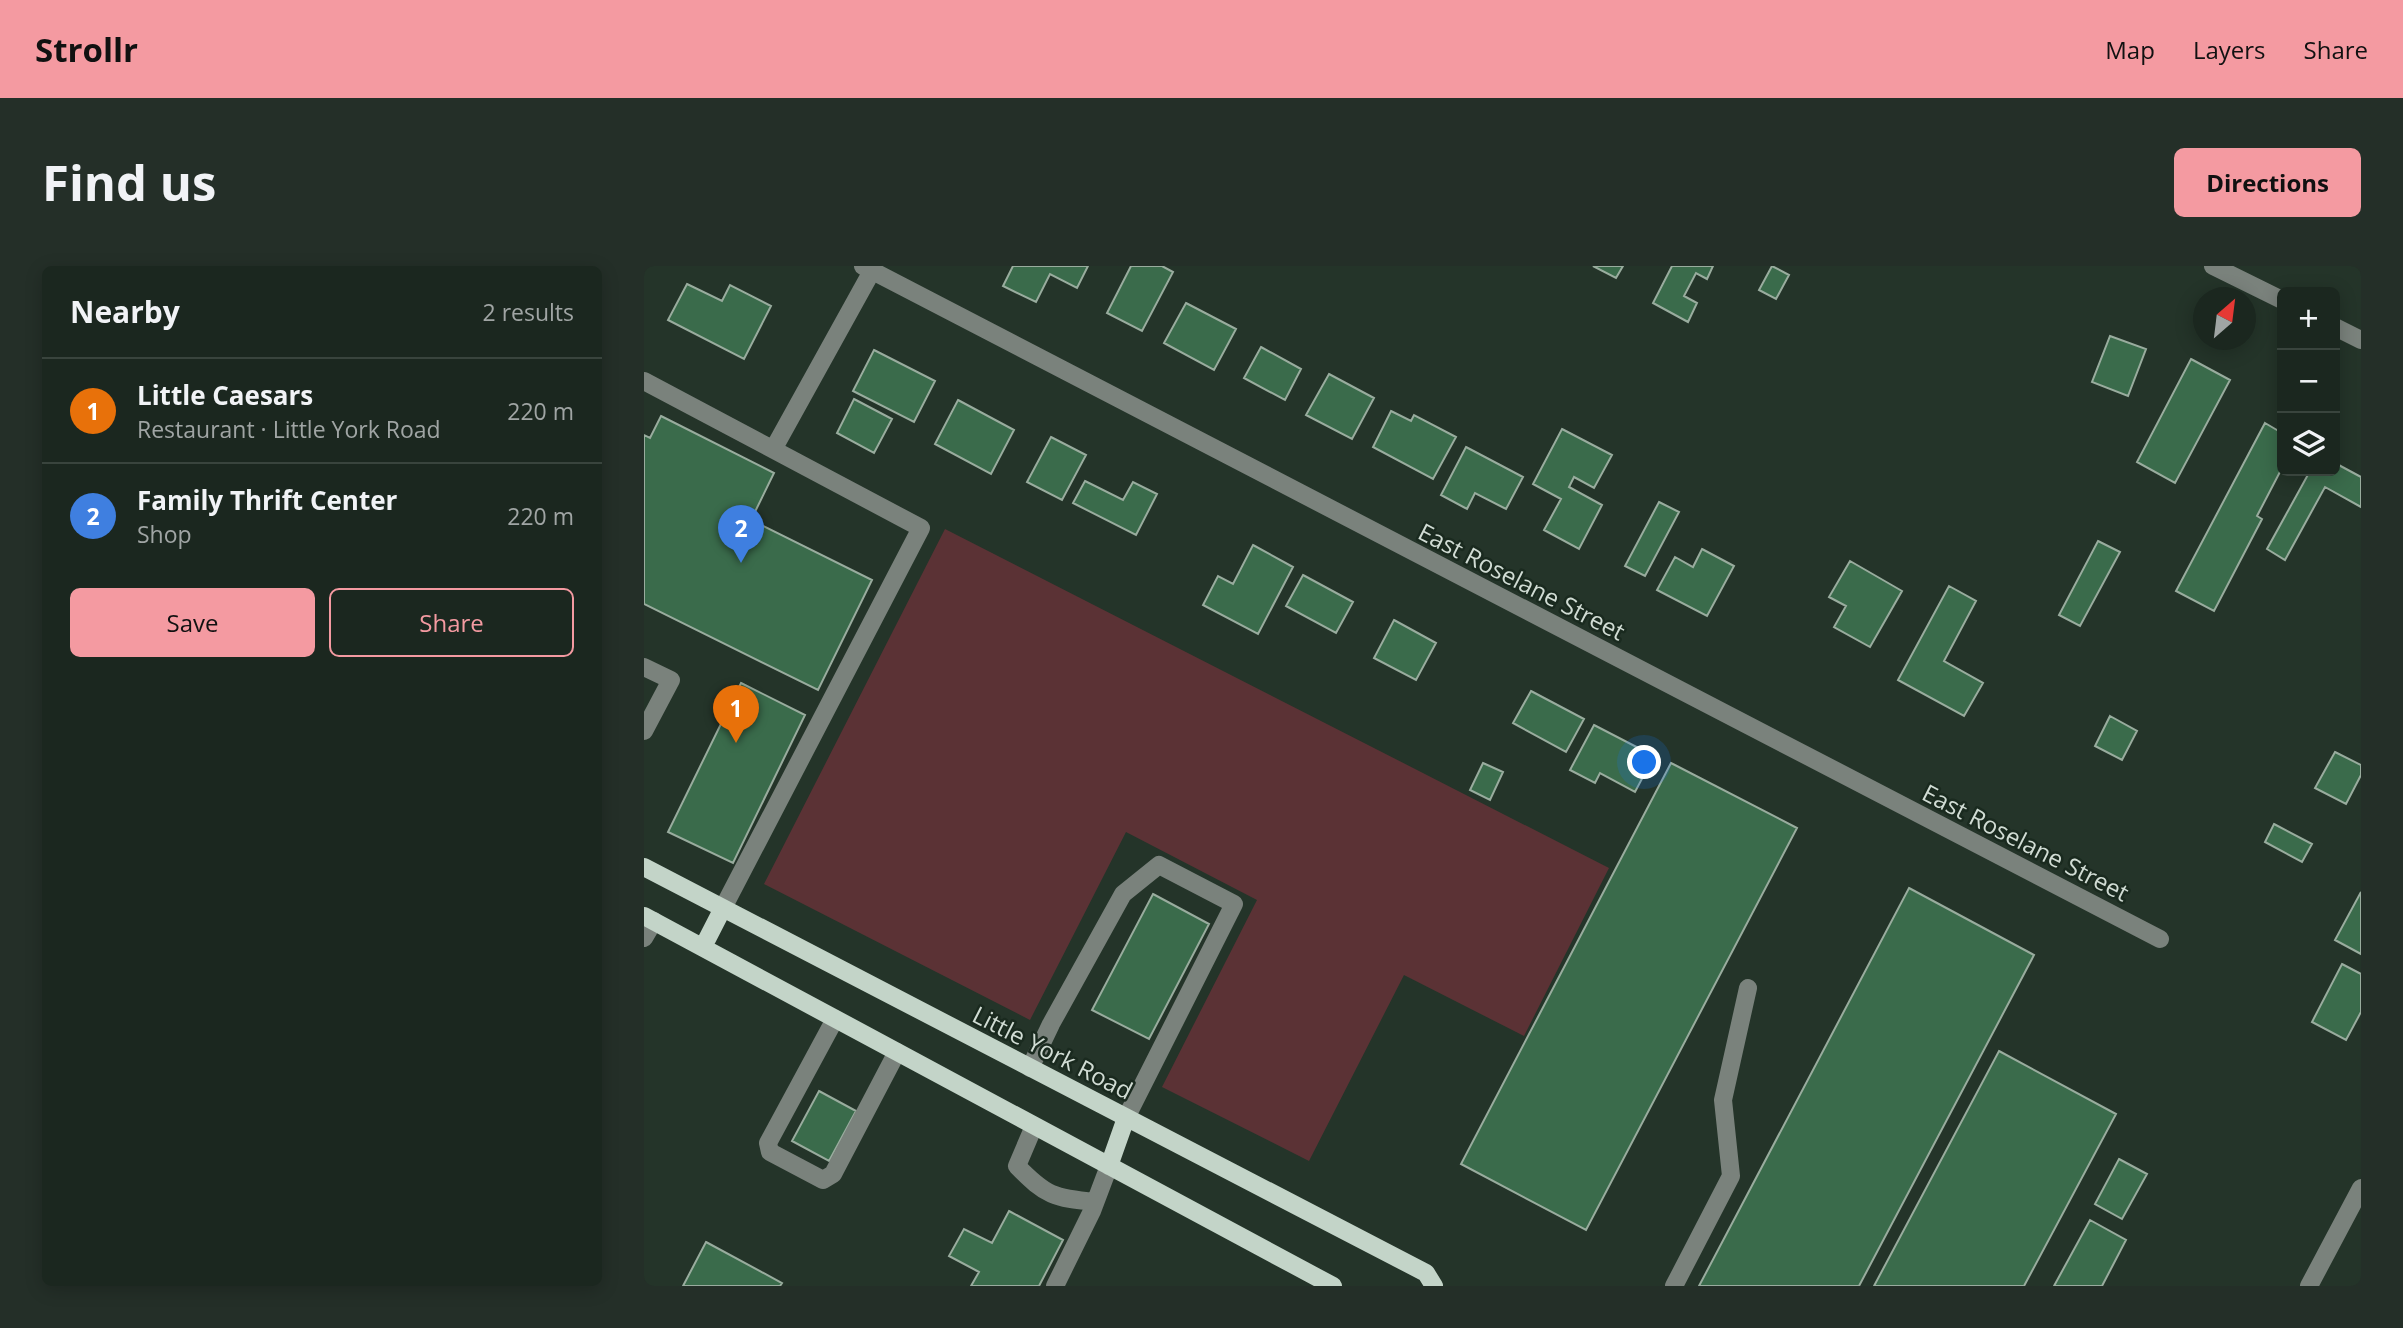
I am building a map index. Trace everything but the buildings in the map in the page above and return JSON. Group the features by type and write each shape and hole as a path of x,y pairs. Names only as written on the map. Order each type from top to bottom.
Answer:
{"main road":[{"name":"Little York Road","path":"644,867 1426,1273 1434,1286"},
{"path":"703,947 723,908"},
{"path":"649,919 1333,1286"},
{"path":"1109,1166 1126,1118"}],"street":[{"path":"2213,266 2277,298"},
{"path":"774,448 867,268"},
{"name":"East Roselane Street","path":"867,268 2160,939"},
{"path":"2340,330 2361,340"},
{"path":"644,381 921,528 723,908"},
{"path":"644,667 671,680 644,731"},
{"path":"1030,1068 1051,1024 1124,894 1159,865 1212,892 1234,904 1126,1118"},
{"path":"644,938 649,919"},
{"path":"1674,1286 1731,1176 1723,1100 1748,988"},
{"path":"835,1018 768,1143 770,1152 823,1180 833,1174 897,1052"},
{"path":"1034,1126 1017,1166 1034,1183 1059,1199 1095,1202"},
{"path":"1055,1286 1109,1166"},
{"path":"2309,1286 2361,1188"}],"shaded area":[{"path":"945,529 1609,868 1524,1036 1404,975 1309,1161 1162,1087 1257,900 1126,832 1030,1020 764,884"}],"place":[{"name":"Family Thrift Center","path":"741,563"},
{"name":"Little Caesars","path":"736,743"}]}
